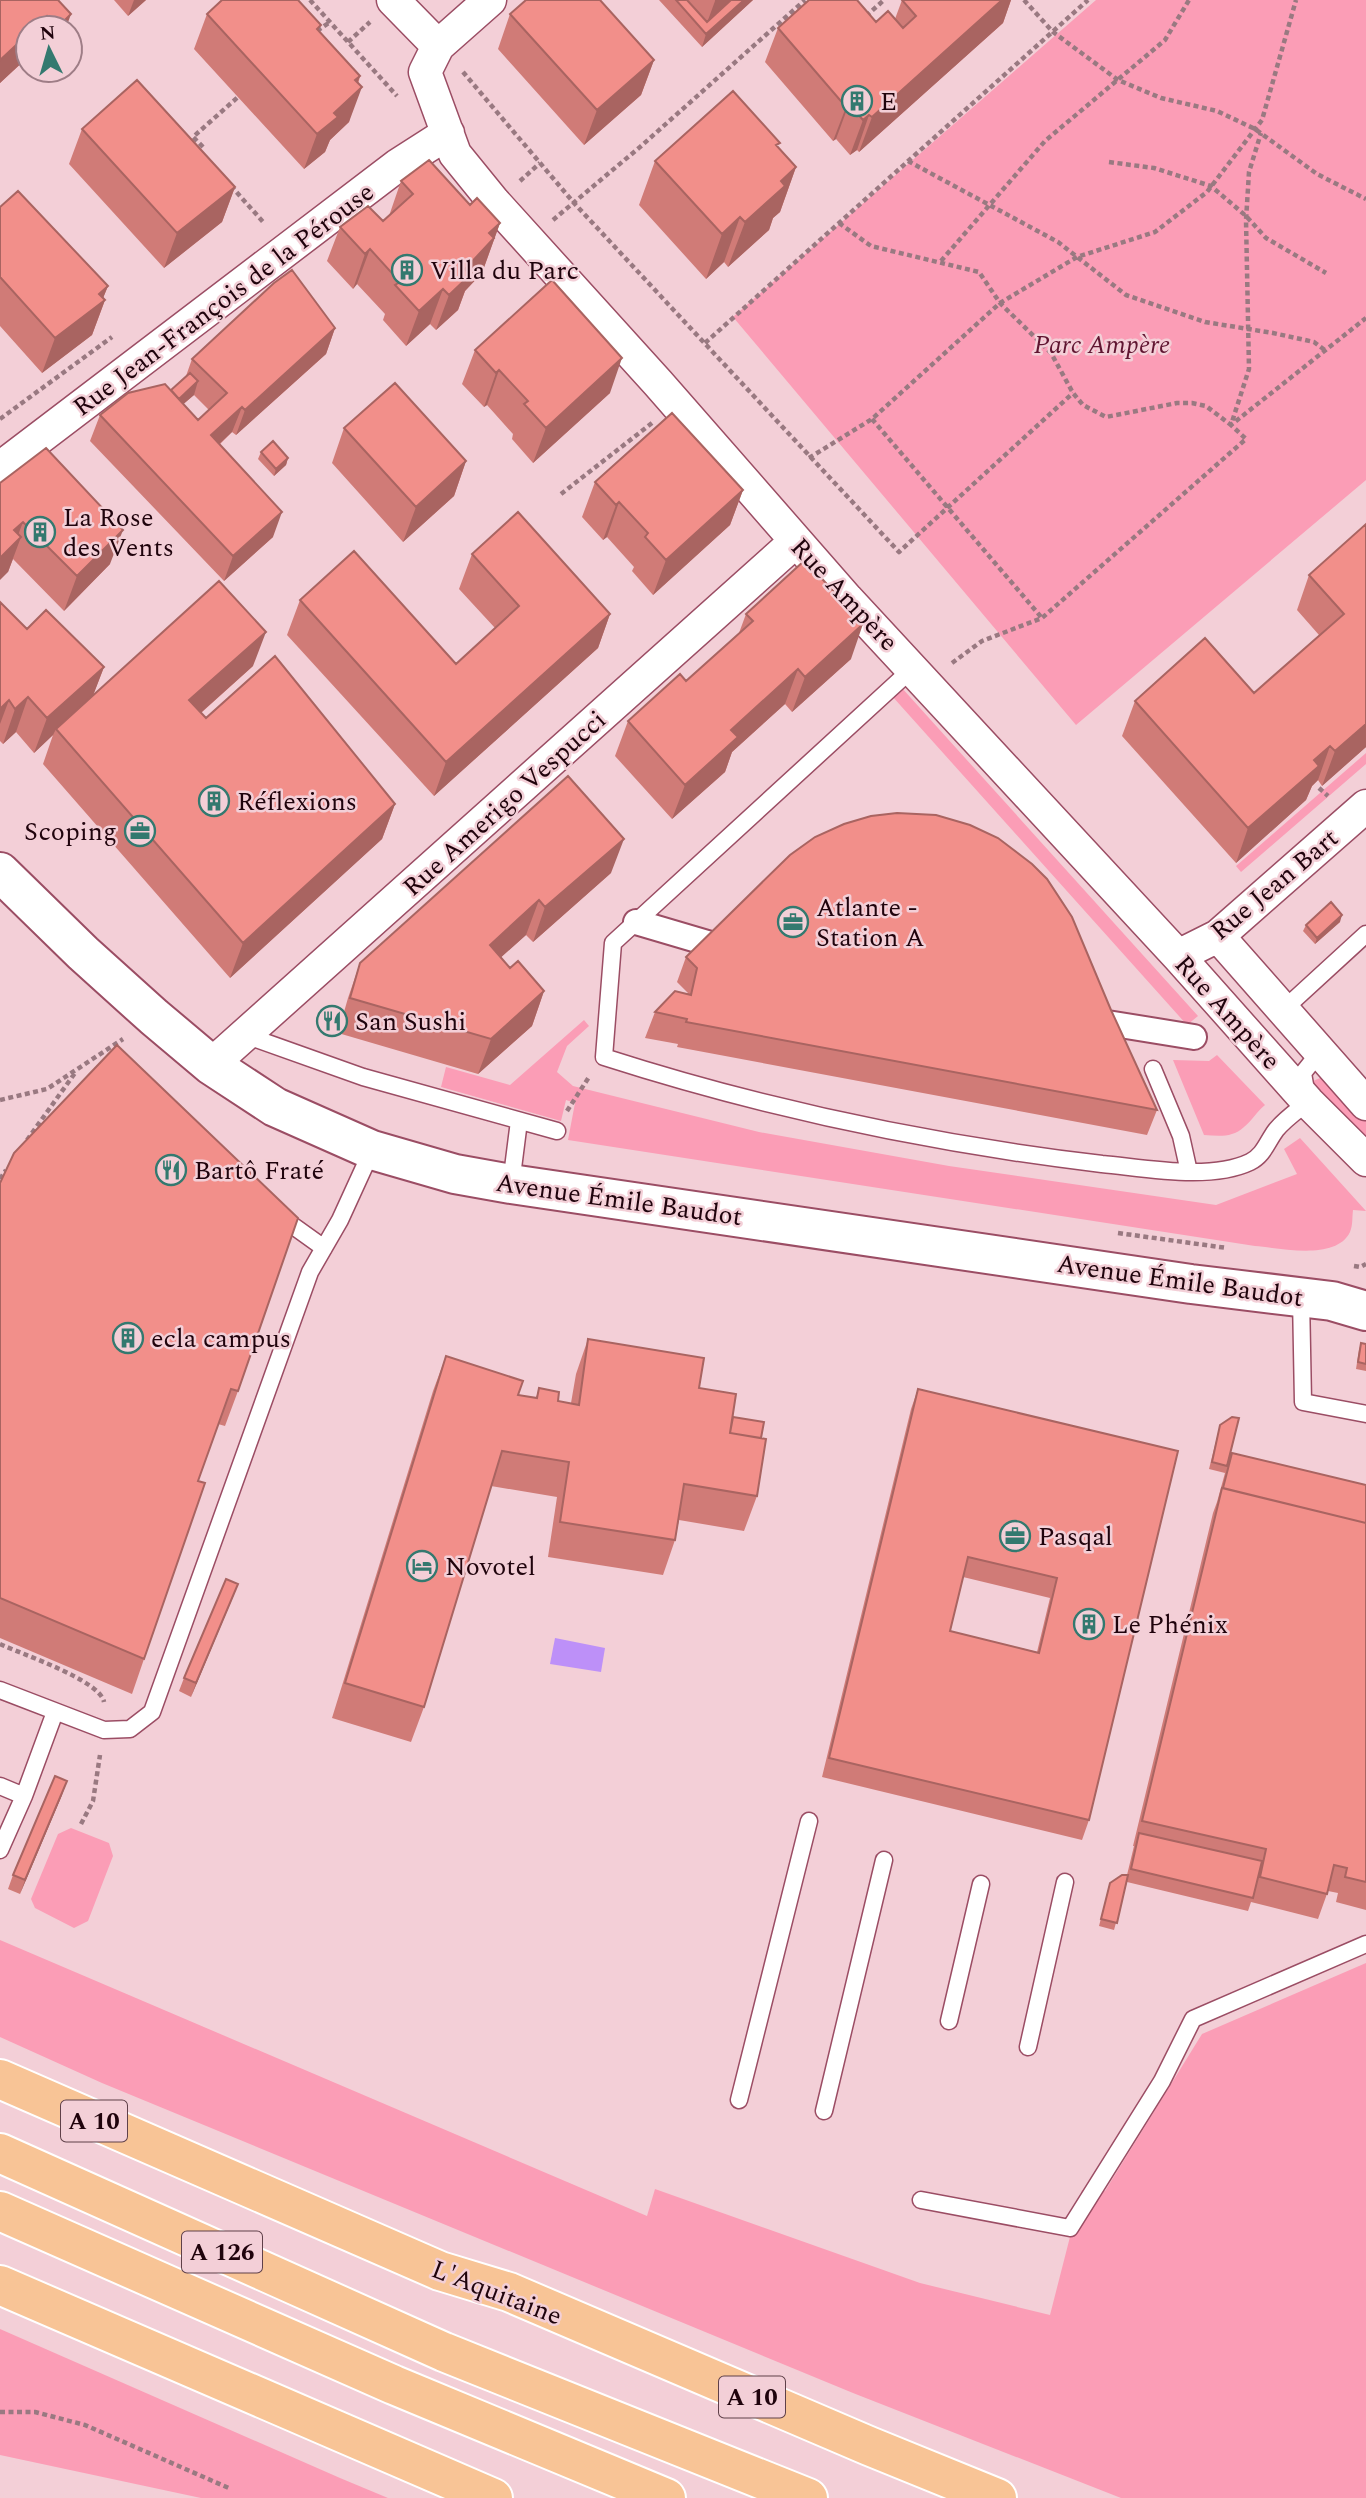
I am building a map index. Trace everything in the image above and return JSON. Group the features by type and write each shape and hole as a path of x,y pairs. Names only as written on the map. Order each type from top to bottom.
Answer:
{"highway":[{"name":"L'Aquitaine","path":"0,2079 440,2271 509,2292 997,2498"},
{"name":"A 126","path":"0,2153 444,2352 808,2498"},
{"name":"A 126","path":"0,2211 394,2385 666,2498"},
{"path":"0,2285 494,2498"}],"street":[{"path":"393,0 448,56 490,0"},
{"name":"Rue Ampère","path":"448,56 425,72 455,154 494,202 667,393 796,541 1178,956 1308,1102 1366,1160"},
{"name":"Rue Jean-François de la Pérouse","path":"0,468 398,165 449,133"},
{"name":"Rue Amerigo Vespucci","path":"211,1065 796,541"},
{"name":"Rue Jean Bart","path":"1178,956 1218,936 1366,806"},
{"name":"Avenue Émile Baudot","path":"0,872 83,953 211,1065 275,1107 372,1150 455,1174 511,1184 1191,1284 1343,1293"},
{"path":"636,922 714,945"},
{"name":"Rue Ampère","path":"1218,936 1366,1104"},
{"path":"1095,1021 1194,1037"}],"lane":[{"path":"919,675 613,943 604,1057 715,1091 795,1111 1028,1155 1189,1172 1222,1169 1248,1162 1262,1154 1277,1129 1308,1102 1303,1073 1319,1053"},
{"path":"1283,1010 1366,934"},
{"path":"245,1035 363,1077 557,1132"},
{"path":"1153,1069 1181,1136 1189,1172"},
{"path":"511,1184 519,1121"},
{"path":"0,1690 104,1730 130,1729 152,1712 310,1272 340,1220 372,1150"},
{"path":"262,1203 324,1248"},
{"path":"1343,1293 1303,1402 1366,1414"},
{"path":"0,1850 24,1796 55,1712"},
{"path":"0,1786 24,1796"},
{"path":"739,2101 809,1821"},
{"path":"824,2111 884,1860"},
{"path":"1028,2048 1065,1882"},
{"path":"948,2021 981,1884"},
{"path":"920,2200 1070,2228 1161,2081 1193,2019 1366,1944"}],"path":[{"path":"310,0 398,97"},
{"path":"574,203 805,0"},
{"path":"860,21 884,0"},
{"path":"1024,0 1053,32 1118,79 1161,98 1217,111 1255,129 1317,174 1366,199"},
{"path":"705,343 1088,0"},
{"path":"941,261 1045,141 1165,40 1189,0"},
{"path":"809,458 872,419 1000,303 1077,257 1155,232 1211,186 1262,120 1296,0"},
{"path":"314,33 330,22"},
{"path":"448,56 574,203 899,552 1073,393"},
{"path":"191,158 203,147 193,137 238,97"},
{"path":"1231,425 1249,369 1246,216 1249,172 1261,133"},
{"path":"199,151 207,160"},
{"path":"908,161 1058,242 1126,295 1205,322 1314,342 1326,351"},
{"path":"1109,162 1154,168 1211,186 1246,216 1266,238 1326,273"},
{"path":"224,179 265,225"},
{"path":"839,223 871,246 979,272 1000,303 1051,353 1073,393 1083,405 1105,417 1177,403 1192,403 1206,406 1246,439 1042,618 982,641 919,675"},
{"path":"1231,425 1366,318"},
{"path":"561,494 657,419"},
{"path":"872,419 1042,618"},
{"path":"0,1100 47,1089 154,1017"},
{"path":"23,1146 78,1069"},
{"path":"0,1180 8,1168"},
{"path":"1116,1233 1240,1250"},
{"path":"1343,1293 1360,1267 1366,1264"},
{"path":"0,2412 35,2412 85,2425 231,2489"}],"green space":[{"name":"Parc Ampère","path":"1096,0 1366,0 1366,480 1076,725 733,317"},
{"path":"901,687 1198,1016 1187,1025 892,696"},
{"path":"1366,753 1366,764 1241,872 1236,866"},
{"path":"584,1020 589,1026 567,1046 557,1072 573,1086 759,1132 949,1166 1216,1205 1297,1174 1284,1149 1300,1138 1366,1211 1353,1210 1350,1232 1343,1241 1333,1247 1307,1251 1255,1246 568,1140 575,1103 566,1100 561,1121 441,1087 446,1067 510,1085"},
{"path":"1217,1055 1265,1105 1239,1131 1225,1136 1204,1135 1173,1060 1209,1061"},
{"path":"1325,1076 1366,1119 1366,1143 1312,1091 1313,1081"},
{"path":"71,1828 109,1843 113,1856 88,1921 74,1928 35,1908 31,1899 58,1834"},
{"path":"0,1940 647,2216 655,2189 920,2283 1050,2315 1082,2190 1105,2191 1202,2034 1366,1963 1366,2498 1121,2498 853,2393 102,2083 0,2037"},
{"path":"0,2329 388,2498 201,2498 0,2455"}],"shaded area":[{"path":"555,1638 605,1648 601,1672 550,1664"}],"building":[{"path":"0,0 58,0 71,14 14,14 14,47 0,60"},
{"path":"222,0 298,0 321,25 317,29 360,76 355,80 362,87 334,113 338,117 317,134 207,14"},
{"path":"526,0 600,0 654,60 597,110 510,14"},
{"path":"676,0 687,0 707,22 731,0 744,0 706,34"},
{"path":"809,0 857,0 876,22 888,11 903,28 916,16 902,0 1002,0 872,117 869,115 863,120 849,104 846,107 778,28"},
{"path":"137,80 235,187 177,233 82,129"},
{"path":"733,91 780,143 776,145 796,167 781,181 785,186 745,222 740,217 722,234 655,161"},
{"path":"429,160 470,205 477,198 500,223 489,233 494,238 465,269 470,275 449,295 443,289 419,311 395,285 400,282 370,249 365,254 340,227 368,206 383,221 413,194 401,181"},
{"path":"18,191 108,286 99,294 105,300 55,338 0,277 0,207"},
{"path":"292,270 335,328 245,410 242,407 211,435 282,512 233,556 100,415 128,393 165,384 198,420 227,393 192,359 274,283"},
{"path":"552,280 622,358 546,428 524,404 528,401 499,370 496,373 475,350"},
{"path":"190,373 198,381 179,399 171,390"},
{"path":"395,383 466,461 416,507 344,428"},
{"path":"672,413 743,490 666,560 645,537 648,533 619,502 616,505 595,482"},
{"path":"273,441 288,458 276,469 261,452"},
{"path":"46,448 123,530 77,576 23,522 14,530 21,537 0,558 0,483"},
{"path":"518,512 610,614 446,762 300,600 354,551 456,664 519,606 472,554"},
{"path":"1366,524 1366,724 1335,751 1330,746 1314,760 1319,766 1248,828 1135,701 1205,638 1254,693 1344,614 1309,575"},
{"path":"805,560 863,624 805,677 798,669 731,730 738,737 685,785 628,721 680,674 686,681 753,621 746,614"},
{"name":"Réflexions","path":"219,581 266,632 189,700 206,718 275,656 395,804 243,943 56,729"},
{"path":"0,602 27,629 46,610 104,667 47,718 28,697 15,709 9,700 0,709"},
{"path":"568,776 624,839 545,907 539,900 490,945 510,968 518,961 544,991 491,1039 350,998 360,963"},
{"path":"897,813 936,815 970,825 998,838 1047,879 1072,917 1157,1110 686,1022 687,1019 655,1012 675,991 691,995 697,968 686,957 790,855 815,837 844,824 871,816"},
{"path":"1331,902 1342,915 1317,938 1306,925"},
{"name":"ecla campus","path":"117,1045 298,1218 238,1391 231,1389 198,1481 205,1483 144,1659 0,1598 0,1183 14,1153"},
{"name":"Novotel","path":"588,1339 704,1358 699,1388 736,1394 730,1433 766,1439 757,1496 684,1484 675,1540 560,1522 569,1462 502,1451 424,1707 345,1683 446,1356 523,1381 518,1395 537,1398 539,1388 559,1392 558,1401 579,1405"},
{"path":"1361,1343 1366,1344 1366,1364 1358,1362"},
{"name":"Le Phénix","path":"918,1389 1178,1451 1089,1820 829,1758","holes":["968,1557 1057,1578 1039,1653 950,1631"]},
{"path":"733,1417 764,1422 761,1438 730,1433"},
{"path":"1232,1417 1239,1418 1227,1466 1212,1462 1220,1425"},
{"path":"1232,1453 1366,1485 1366,1523 1223,1488"},
{"path":"1222,1488 1366,1523 1366,1882 1345,1877 1347,1868 1334,1865 1327,1894 1260,1877 1266,1849 1142,1821"},
{"path":"226,1579 238,1584 196,1683 184,1678"},
{"path":"55,1776 67,1781 25,1880 13,1875"},
{"path":"1139,1833 1262,1861 1253,1898 1131,1869"},
{"path":"1122,1875 1128,1875 1117,1923 1101,1919 1110,1883"}],"place":[{"name":"E","path":"857,101"},
{"name":"Villa du Parc","path":"407,270"},
{"name":"La Rose des Vents","path":"40,532"},
{"name":"Réflexions","path":"214,801"},
{"name":"Scoping","path":"140,831"},
{"name":"Atlante - Station A","path":"793,922"},
{"name":"San Sushi","path":"332,1021"},
{"name":"Bartô Fraté","path":"171,1170"},
{"name":"ecla campus","path":"128,1338"},
{"name":"Pasqal","path":"1015,1536"},
{"name":"Novotel","path":"422,1566"},
{"name":"Le Phénix","path":"1089,1624"}]}
